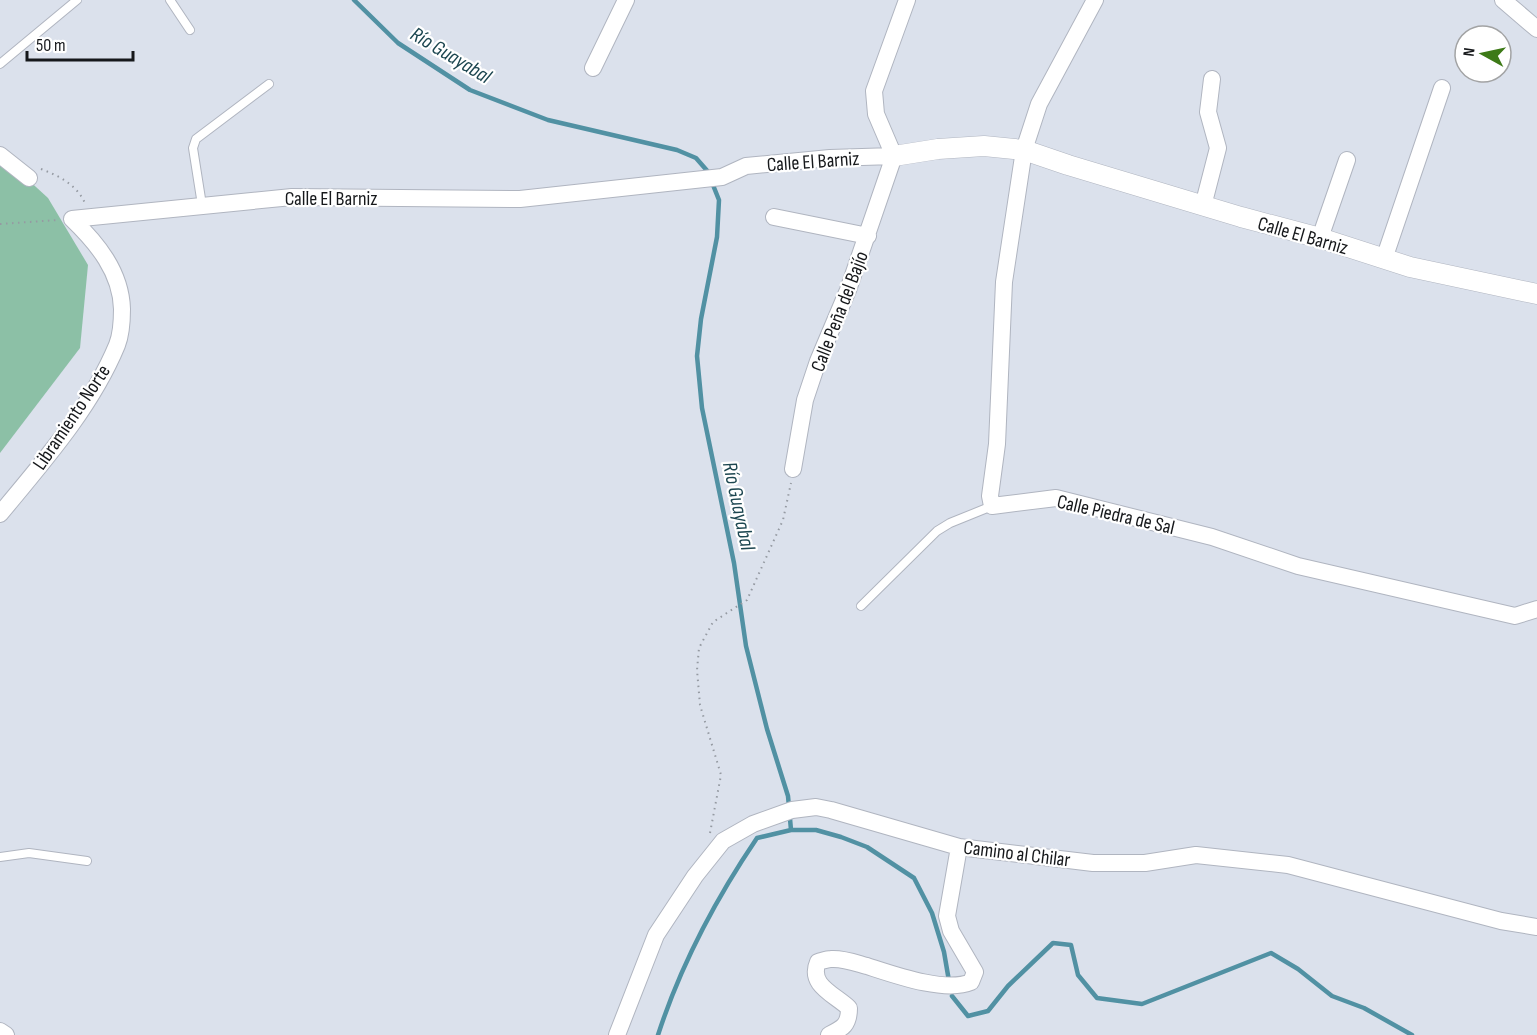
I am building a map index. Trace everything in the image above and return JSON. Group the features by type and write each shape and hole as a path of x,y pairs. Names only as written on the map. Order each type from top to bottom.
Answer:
{"street":[{"path":"593,68 626,0"},
{"path":"894,156 876,114 874,91 907,0"},
{"path":"992,506 990,496 997,444 1004,282 1024,150 1039,104 1095,0"},
{"path":"1503,0 1537,29"},
{"path":"1203,206 1218,148 1208,112 1212,79"},
{"path":"1384,259 1442,88"},
{"name":"Calle El Barniz","path":"81,218 292,197 520,200 722,177 746,166 830,158 894,156 938,149 984,147 1024,150 1410,267 1537,294"},
{"path":"0,155 35,174"},
{"name":"Calle Peña del Bajío","path":"793,469 806,400 818,361 868,236 894,156"},
{"path":"1320,238 1347,160"},
{"path":"774,217 868,236"},
{"name":"Libramiento Norte","path":"0,514 58,443 98,384 118,343 122,309 116,278 81,218"},
{"name":"Calle Piedra de Sal","path":"992,506 1056,498 1212,537 1298,566 1515,616 1537,609"},
{"name":"Camino al Chilar","path":"617,1035 656,935 709,856 723,841 753,824 790,810 816,807 959,847 1093,863 1145,863 1196,855 1288,865 1501,921 1537,927"},
{"path":"829,1035 841,1029 849,1020 849,1008 817,981 814,971 818,962 832,959 849,961 933,983 962,986 971,982 975,972 951,931 947,916 959,847"},
{"path":"0,1031 6,1035"}],"lane":[{"path":"0,64 76,0"},
{"path":"170,0 190,30"},
{"path":"202,206 193,148 196,140 269,84"},
{"path":"861,606 937,531 950,523 992,506"},
{"path":"0,857 29,853 87,861"}],"path":[{"path":"0,224 81,218 81,195 74,187 64,179 35,174"},
{"path":"709,856 711,825 721,775 700,705 697,670 699,648 713,622 747,600 783,520 793,469"}],"green space":[{"path":"0,154 48,198 88,265 80,348 0,453"}],"waterway":[{"name":"Río Guayabal","path":"354,0 398,43 470,90 548,120 677,150 696,158 710,174"},
{"name":"Río Guayabal","path":"713,185 719,200 717,237 701,319 697,356 702,408 734,563 746,646 767,729 788,796 791,830"},
{"path":"658,1035 677,983 700,933 742,861 757,838 791,830 816,830 867,847 914,878 932,913 944,952 949,981"},
{"path":"952,996 968,1016 988,1011 1008,986 1053,943 1071,945 1078,975 1097,998 1142,1004 1271,953 1298,969 1332,996 1364,1008 1412,1035"}]}
